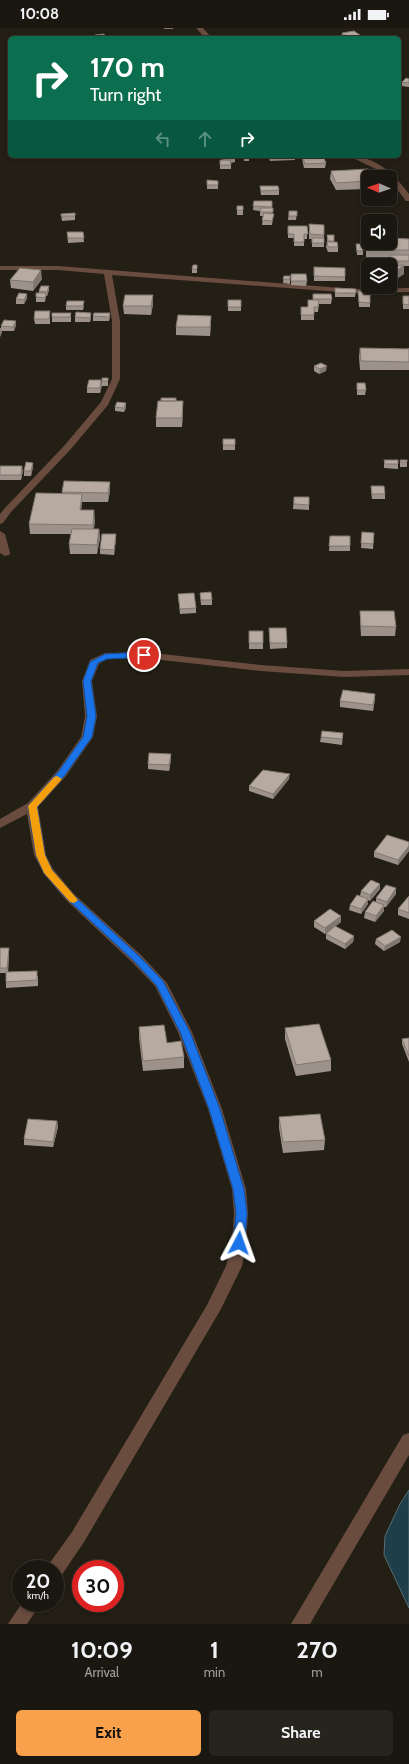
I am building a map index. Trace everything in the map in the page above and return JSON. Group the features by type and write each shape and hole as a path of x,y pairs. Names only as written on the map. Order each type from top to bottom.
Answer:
{"street":[{"path":"198,28 207,36"},
{"path":"359,158 374,163 385,170 409,199"},
{"path":"0,268 58,268 354,291 409,290"},
{"path":"0,521 8,510 67,448 105,403 116,379 116,321 108,272"},
{"path":"0,534 5,553"},
{"path":"0,824 32,806 62,773 88,737 91,716 87,681 94,662 105,656 144,655 261,668 344,674 409,672"},
{"path":"32,806 40,855 48,871 70,897 137,959 160,984 185,1032 215,1109 239,1189 241,1213 239,1243 234,1266 213,1309 78,1537 62,1560"},
{"path":"300,1624 409,1440"},
{"path":"17,1624 26,1612"}],"water":[{"path":"409,1490 409,1608 384,1555 385,1536 400,1504"}],"building":[{"path":"354,31 360,35 346,36 342,33"},
{"path":"104,34 105,36 96,36 95,35"},
{"path":"406,78 409,79 409,83 402,82"},
{"path":"303,158 324,158 326,163 305,164"},
{"path":"220,160 230,160 231,165 220,165"},
{"path":"368,169 368,170 361,170 361,181 336,183 331,171"},
{"path":"207,180 218,181 218,185 207,185"},
{"path":"260,186 278,186 279,190 261,191"},
{"path":"254,201 272,201 272,207 253,206"},
{"path":"237,206 243,206 243,210 237,210"},
{"path":"261,208 273,208 273,212 260,212"},
{"path":"289,211 297,211 297,216 289,216"},
{"path":"75,213 75,216 61,216 61,214"},
{"path":"264,213 274,214 272,221 262,220"},
{"path":"309,224 324,225 324,235 310,234"},
{"path":"288,226 307,226 308,234 304,234 304,242 294,242 294,234 288,234"},
{"path":"67,232 83,232 84,238 68,238"},
{"path":"327,235 334,235 334,241 328,241"},
{"path":"312,238 324,238 324,243 312,243"},
{"path":"397,238 409,239 409,250 397,250"},
{"path":"327,242 337,242 338,247 328,247"},
{"path":"356,244 361,244 361,250 363,251 357,251"},
{"path":"390,255 409,255 409,261 397,261 397,258 390,258"},
{"path":"193,265 197,265 197,269 192,269"},
{"path":"404,265 397,270 397,266"},
{"path":"314,267 345,268 345,277 314,276"},
{"path":"20,268 41,270 33,282 10,280"},
{"path":"291,274 306,274 307,281 291,281"},
{"path":"284,276 290,276 290,279 283,279"},
{"path":"41,286 49,286 47,292 39,291"},
{"path":"335,288 356,289 356,293 335,293"},
{"path":"358,291 361,291 361,294 363,295 370,295 370,303 359,302"},
{"path":"19,293 27,294 24,300 16,299"},
{"path":"36,293 46,293 45,298 36,297"},
{"path":"313,294 331,294 332,299 313,299"},
{"path":"125,295 153,295 151,306 123,306"},
{"path":"403,296 409,296 409,305 403,304"},
{"path":"228,300 241,300 241,307 228,307"},
{"path":"308,300 319,300 318,307 314,307 314,315 301,315 301,307 308,307"},
{"path":"67,301 84,301 83,306 66,306"},
{"path":"35,311 50,311 49,319 34,319"},
{"path":"76,312 91,313 90,318 75,317"},
{"path":"52,313 71,313 70,317 52,317"},
{"path":"94,313 110,313 109,317 93,316"},
{"path":"178,315 211,316 210,327 176,327"},
{"path":"4,320 16,321 13,327 1,326"},
{"path":"360,348 409,349 409,362 361,361"},
{"path":"321,363 327,366 320,369 314,366"},
{"path":"102,378 108,378 108,381 102,381"},
{"path":"89,380 101,380 100,388 87,388"},
{"path":"357,383 365,383 366,390 357,390"},
{"path":"161,398 176,398 176,401 161,401"},
{"path":"158,401 183,401 182,418 156,418"},
{"path":"117,402 126,403 124,408 115,407"},
{"path":"223,439 235,439 235,445 223,445"},
{"path":"384,460 398,460 398,464 385,464"},
{"path":"400,460 407,460 407,462 401,462"},
{"path":"26,462 33,463 31,471 24,471"},
{"path":"0,466 22,466 21,475 0,475"},
{"path":"64,481 110,482 108,493 62,492"},
{"path":"371,486 384,486 385,494 372,494"},
{"path":"36,493 82,494 80,510 94,510 93,525 29,524"},
{"path":"294,497 309,497 309,505 294,504"},
{"path":"72,529 99,529 97,545 69,544"},
{"path":"362,532 374,533 373,544 361,543"},
{"path":"102,534 116,534 114,550 100,549"},
{"path":"330,536 350,536 350,546 329,546"},
{"path":"211,592 212,600 201,600 200,593"},
{"path":"194,593 196,608 180,609 178,594"},
{"path":"360,611 394,611 396,627 361,626"},
{"path":"269,628 286,628 287,643 270,643"},
{"path":"249,631 263,631 263,643 249,643"},
{"path":"343,690 375,694 373,705 340,701"},
{"path":"322,731 343,733 342,739 321,737"},
{"path":"149,753 171,754 169,765 148,764"},
{"path":"263,770 290,774 273,794 249,786"},
{"path":"387,835 409,842 409,846 398,860 374,852"},
{"path":"371,880 380,884 370,895 361,891"},
{"path":"386,885 396,888 387,902 376,898"},
{"path":"357,895 368,899 361,909 350,905"},
{"path":"409,896 409,913 398,909"},
{"path":"373,901 384,905 376,916 365,912"},
{"path":"330,909 341,916 325,928 314,921"},
{"path":"335,926 354,936 345,944 326,934"},
{"path":"392,930 401,937 385,946 376,939"},
{"path":"0,948 9,948 7,968 0,968"},
{"path":"37,971 37,980 6,982 6,972"},
{"path":"319,1024 331,1060 296,1065 285,1028"},
{"path":"164,1025 167,1043 181,1041 184,1057 143,1061 139,1027"},
{"path":"409,1038 409,1056 402,1039"},
{"path":"320,1114 325,1140 283,1142 279,1117"},
{"path":"28,1119 57,1121 53,1142 24,1139"}],"slow traffic":[{"path":"57,779 32,806 37,842 40,855 48,871 74,900"}],"route":[{"path":"144,655 105,656 94,662 87,681 91,716 88,737 62,773 32,806 37,842 40,855 48,871 70,897 137,959 160,984 185,1032 215,1109 239,1189 241,1213 239,1243"}]}
